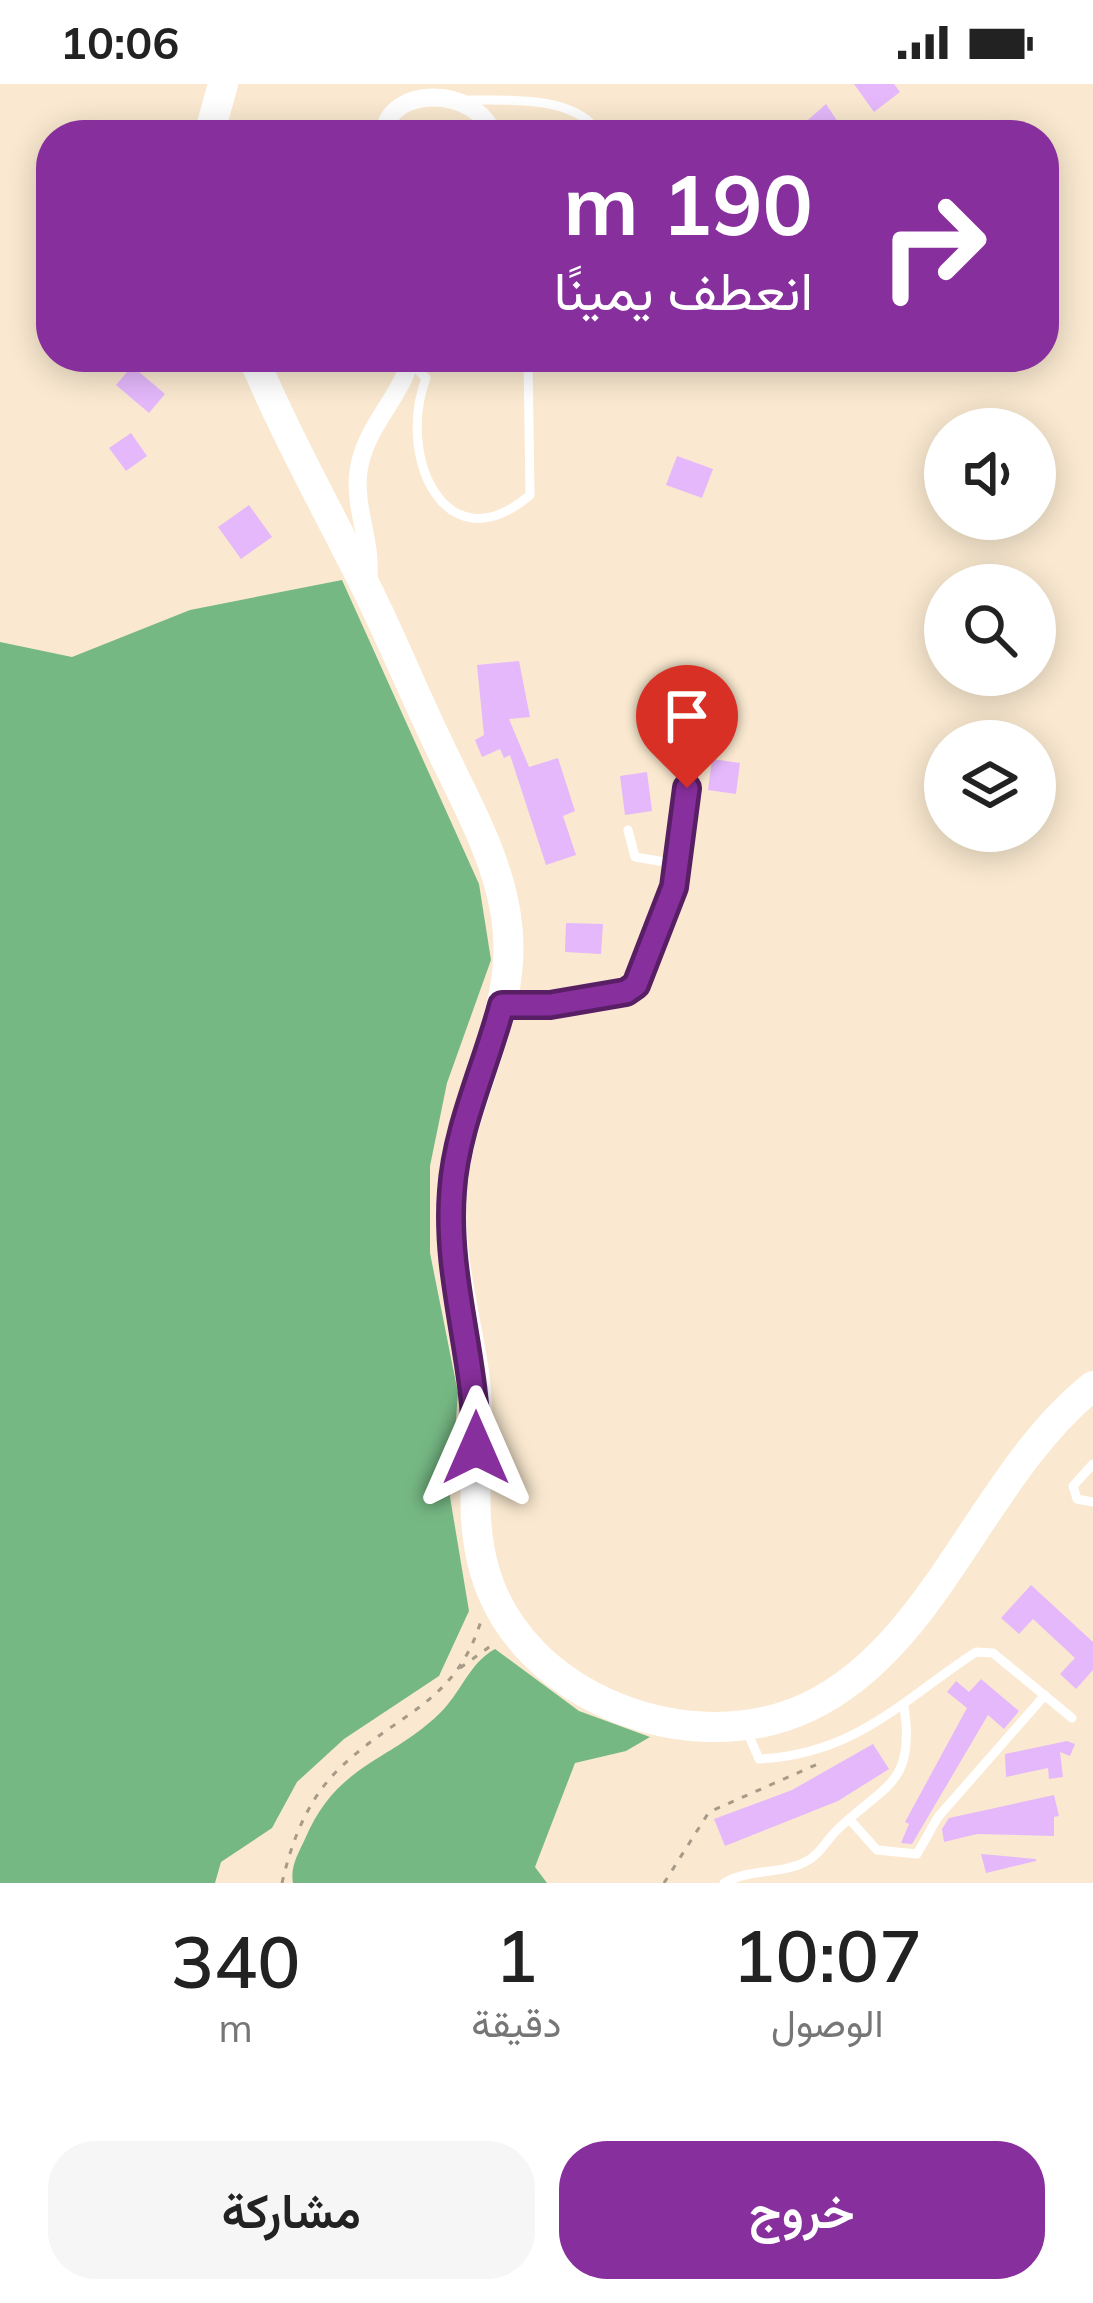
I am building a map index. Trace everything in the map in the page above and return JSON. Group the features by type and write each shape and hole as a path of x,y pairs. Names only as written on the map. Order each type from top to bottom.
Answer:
{"main road":[{"path":"213,120 224,84"},
{"path":"261,372 368,590 488,854 507,919 502,1005 461,1138 452,1190 454,1278 476,1395 476,1531 491,1589 523,1639 581,1690 618,1709 695,1727 744,1724 802,1711 877,1659 1045,1428 1093,1386"}],"street":[{"path":"385,120 397,101 418,93 464,100 485,120"},
{"path":"368,590 372,551 359,505 358,474 370,427 402,385 406,372"}],"lane":[{"path":"464,100 567,109 588,120"},
{"path":"421,372 426,378 413,422 421,471 454,511 478,516 501,512 530,495 528,372"},
{"path":"502,1005 550,1005 631,989 668,907 687,788"},
{"path":"628,830 635,857 677,864"},
{"path":"1093,1465 1073,1486 1077,1498 1093,1502"},
{"path":"744,1724 759,1759 788,1757 883,1722 976,1652 993,1653 1072,1718"},
{"path":"850,1820 878,1850 916,1854 938,1817 1045,1695"},
{"path":"724,1883 741,1873 803,1864 890,1787 903,1761 908,1731 904,1707"}],"path":[{"path":"282,1883 300,1823 336,1771 437,1698 458,1669 491,1589"},
{"path":"458,1669 500,1640 523,1639"},
{"path":"664,1883 709,1812 837,1754"}],"green space":[{"path":"342,580 479,884 491,960 447,1083 430,1166 430,1253 458,1393 450,1497 469,1611 439,1676 344,1739 297,1782 272,1828 221,1862 215,1883 0,1883 0,642 72,657 190,610"},
{"path":"495,1649 579,1711 650,1737 626,1751 575,1763 535,1867 547,1883 293,1883 297,1855 333,1794 440,1713 478,1662"}],"building":[{"path":"854,84 894,84 900,92 874,112"},
{"path":"826,104 837,120 808,120"},
{"path":"127,372 139,372 165,394 149,413 116,385"},
{"path":"131,433 147,456 126,471 109,448"},
{"path":"677,456 713,469 702,498 666,485"},
{"path":"249,505 272,537 241,559 218,527"},
{"path":"519,661 530,717 509,719 529,767 558,758 575,811 563,816 576,855 546,865 510,755 504,758 500,749 482,757 475,740 484,735 477,665"},
{"path":"712,759 740,763 736,794 708,790"},
{"path":"647,772 652,811 625,815 620,776"},
{"path":"566,923 603,924 601,954 565,952"},
{"path":"1031,1585 1093,1642 1093,1670 1076,1689 1060,1674 1075,1658 1033,1619 1019,1634 1001,1618"},
{"path":"981,1679 1019,1711 1004,1729 988,1715 912,1844 901,1843 909,1824 905,1822 967,1708 947,1692 956,1681 969,1692"},
{"path":"1067,1741 1075,1744 1070,1756 1060,1752 1063,1777 1049,1779 1048,1768 1006,1777 1005,1754"},
{"path":"873,1744 889,1769 838,1801 725,1846 714,1819 792,1790"},
{"path":"1054,1795 1059,1816 1054,1817 1054,1836 977,1834 944,1842 942,1829 949,1818"},
{"path":"981,1854 1036,1859 1036,1861 986,1873"}],"route":[{"path":"476,1448 474,1370 454,1278 452,1190 461,1138 502,1005 550,1005 626,992 636,985 674,887 687,788"}]}
